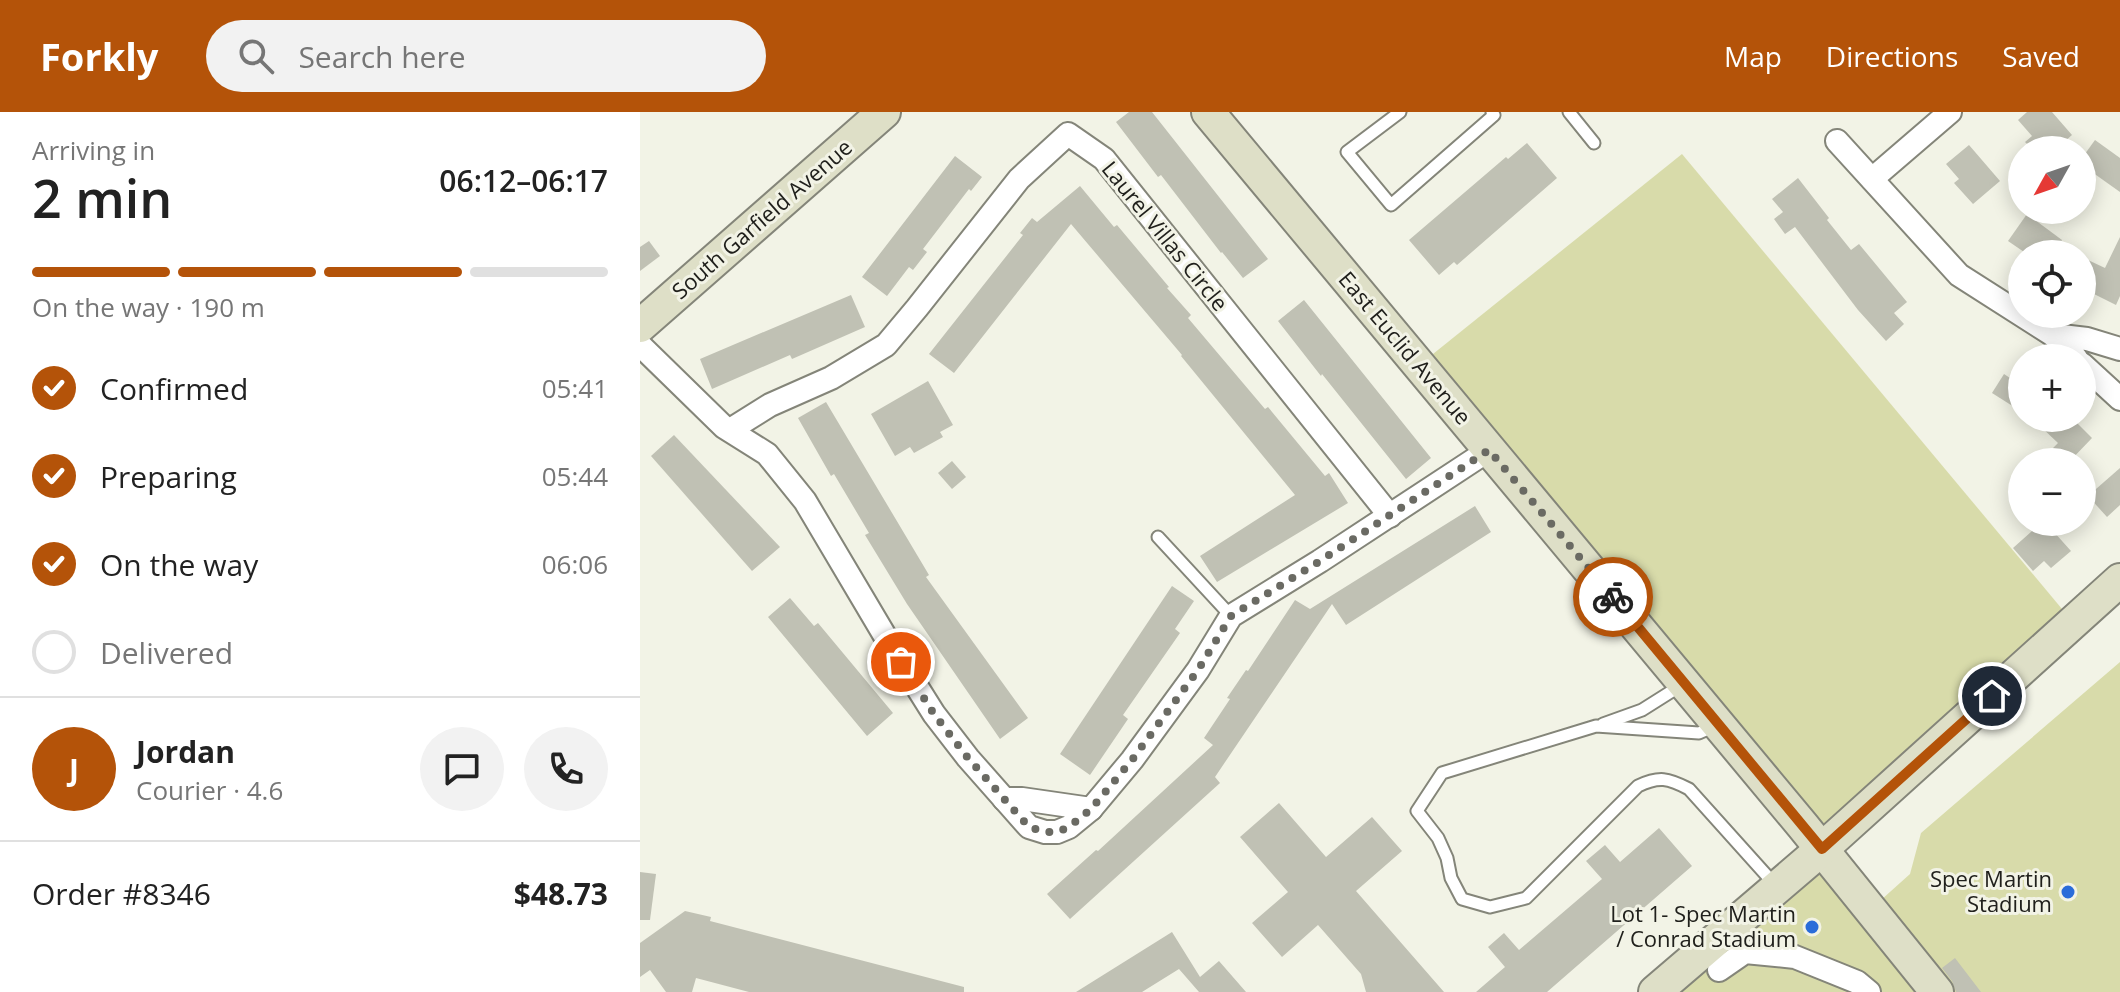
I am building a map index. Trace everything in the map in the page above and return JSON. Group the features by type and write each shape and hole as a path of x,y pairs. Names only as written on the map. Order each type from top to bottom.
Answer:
{"street":[{"name":"South Garfield Avenue","path":"640,326 884,112"},
{"name":"East Euclid Avenue","path":"1208,112 1822,849 1937,992"},
{"path":"1872,179 1950,112"},
{"name":"Laurel Villas Circle","path":"730,430 770,405 831,378 886,345 1019,179 1068,134 1104,159 1390,516"},
{"path":"1837,141 1959,275 2053,335 2062,344"},
{"path":"2053,335 2087,339 2120,349"},
{"path":"640,345 724,427 767,454 805,501 934,714 1029,827 1045,832 1057,832 1069,827 1091,809 1132,760 1198,670 1231,616 1489,450"},
{"path":"2096,377 2120,399"},
{"path":"1655,992 1822,849 2120,580"},
{"path":"1719,970 1745,952 1795,957 1857,982 1869,992"}],"lane":[{"path":"1400,112 1347,152 1391,205 1494,115 1492,112"},
{"path":"1569,112 1594,143"},
{"path":"1158,537 1231,616"},
{"path":"1684,683 1642,710 1442,773 1417,811 1438,838 1451,878 1462,899 1490,907 1526,898 1638,786 1655,778 1674,781 1689,789 1777,887"},
{"path":"1596,726 1699,733 1719,725"}],"green space":[{"path":"1682,154 2067,615 1824,834 1428,358"},
{"name":"Spec Martin Stadium","path":"2120,662 2120,992 1954,992 1881,900 1910,874 1921,833"},
{"name":"Lot 1- Spec Martin / Conrad Stadium","path":"1820,864 1923,992 1670,992"}],"building":[{"path":"1129,112 1152,112 1268,259 1243,278 1116,122"},
{"path":"2027,112 2052,112 2072,135 2032,136 2018,120"},
{"path":"2096,141 2120,158 2120,192 2096,175"},
{"path":"1527,143 1557,178 1457,265 1454,262 1439,275 1409,240 1506,157 1508,159"},
{"path":"1969,145 2000,181 1973,204 1954,183 1959,179 1946,164"},
{"path":"955,156 982,177 971,191 969,189 923,249 927,252 913,270 909,267 887,296 862,277"},
{"path":"1798,178 1851,250 1859,244 1907,302 1894,313 1904,324 1886,341 1858,310 1795,227 1785,234 1774,219 1783,212 1772,199"},
{"path":"1080,186 1169,287 1191,315 1188,318 1265,409 1268,407 1325,476 1329,473 1348,503 1217,582 1200,556 1295,495 1071,224 954,373 929,354 1023,235 1020,233 1032,218 1037,222"},
{"path":"2020,224 2040,224 2062,240 2009,240"},
{"path":"2120,237 2120,296 2116,305 2096,295 2096,264 2105,268"},
{"path":"649,241 660,256 640,271 640,247"},
{"path":"851,295 865,327 712,389 700,359"},
{"path":"1304,300 1431,458 1406,479 1278,321"},
{"path":"2004,374 2008,377 2008,403 1992,393"},
{"path":"928,381 953,425 940,432 943,437 914,453 910,447 895,456 871,414"},
{"path":"826,402 929,575 926,577 1028,718 1000,739 907,604 865,535 869,533 798,418"},
{"path":"2046,432 2086,432 2092,438 2082,448 2053,448 2058,443"},
{"path":"674,435 780,547 752,571 651,456"},
{"path":"952,461 966,477 952,489 938,473"},
{"path":"2120,468 2120,505 2107,517 2096,505 2096,489"},
{"path":"1475,506 1491,532 1346,625 1332,604 1215,777 1220,783 1070,919 1047,894 1213,745 1204,738 1230,699 1227,698 1295,600 1310,609"},
{"path":"2026,536 2058,536 2071,551 2051,568 2044,561 2033,571 2013,548"},
{"path":"1172,586 1194,601 1175,629 1180,633 1123,715 1128,719 1090,775 1060,754"},
{"path":"790,598 814,626 818,623 893,713 867,736 768,617"},
{"path":"1279,803 1326,857 1372,817 1402,851 1356,891 1444,992 1366,992 1361,974 1318,925 1282,957 1252,923 1288,892 1240,837"},
{"path":"1659,828 1692,866 1547,992 1476,992 1505,967 1488,947 1504,933 1519,950 1602,879 1586,861 1605,845 1620,862"},
{"path":"640,872 656,874 650,920 640,920"},
{"path":"685,911 711,917 710,921 964,987 964,992 749,992 696,978 692,992 666,992 650,970 640,977 640,943"},
{"path":"1172,932 1200,977 1219,961 1246,992 1199,992 1179,969 1142,992 1076,992"},
{"path":"1955,958 1981,992 1956,992 1942,968"}],"way so far":[{"path":"901,662 934,714 968,758 1029,827 1057,832 1069,827 1091,809 1132,760 1198,670 1231,616 1489,450 1613,597"}],"place":[{"name":"Spec Martin Stadium","path":"2068,892"},
{"name":"Lot 1- Spec Martin / Conrad Stadium","path":"1812,927"}],"route":[{"path":"1613,597 1822,849 1992,696"}]}
